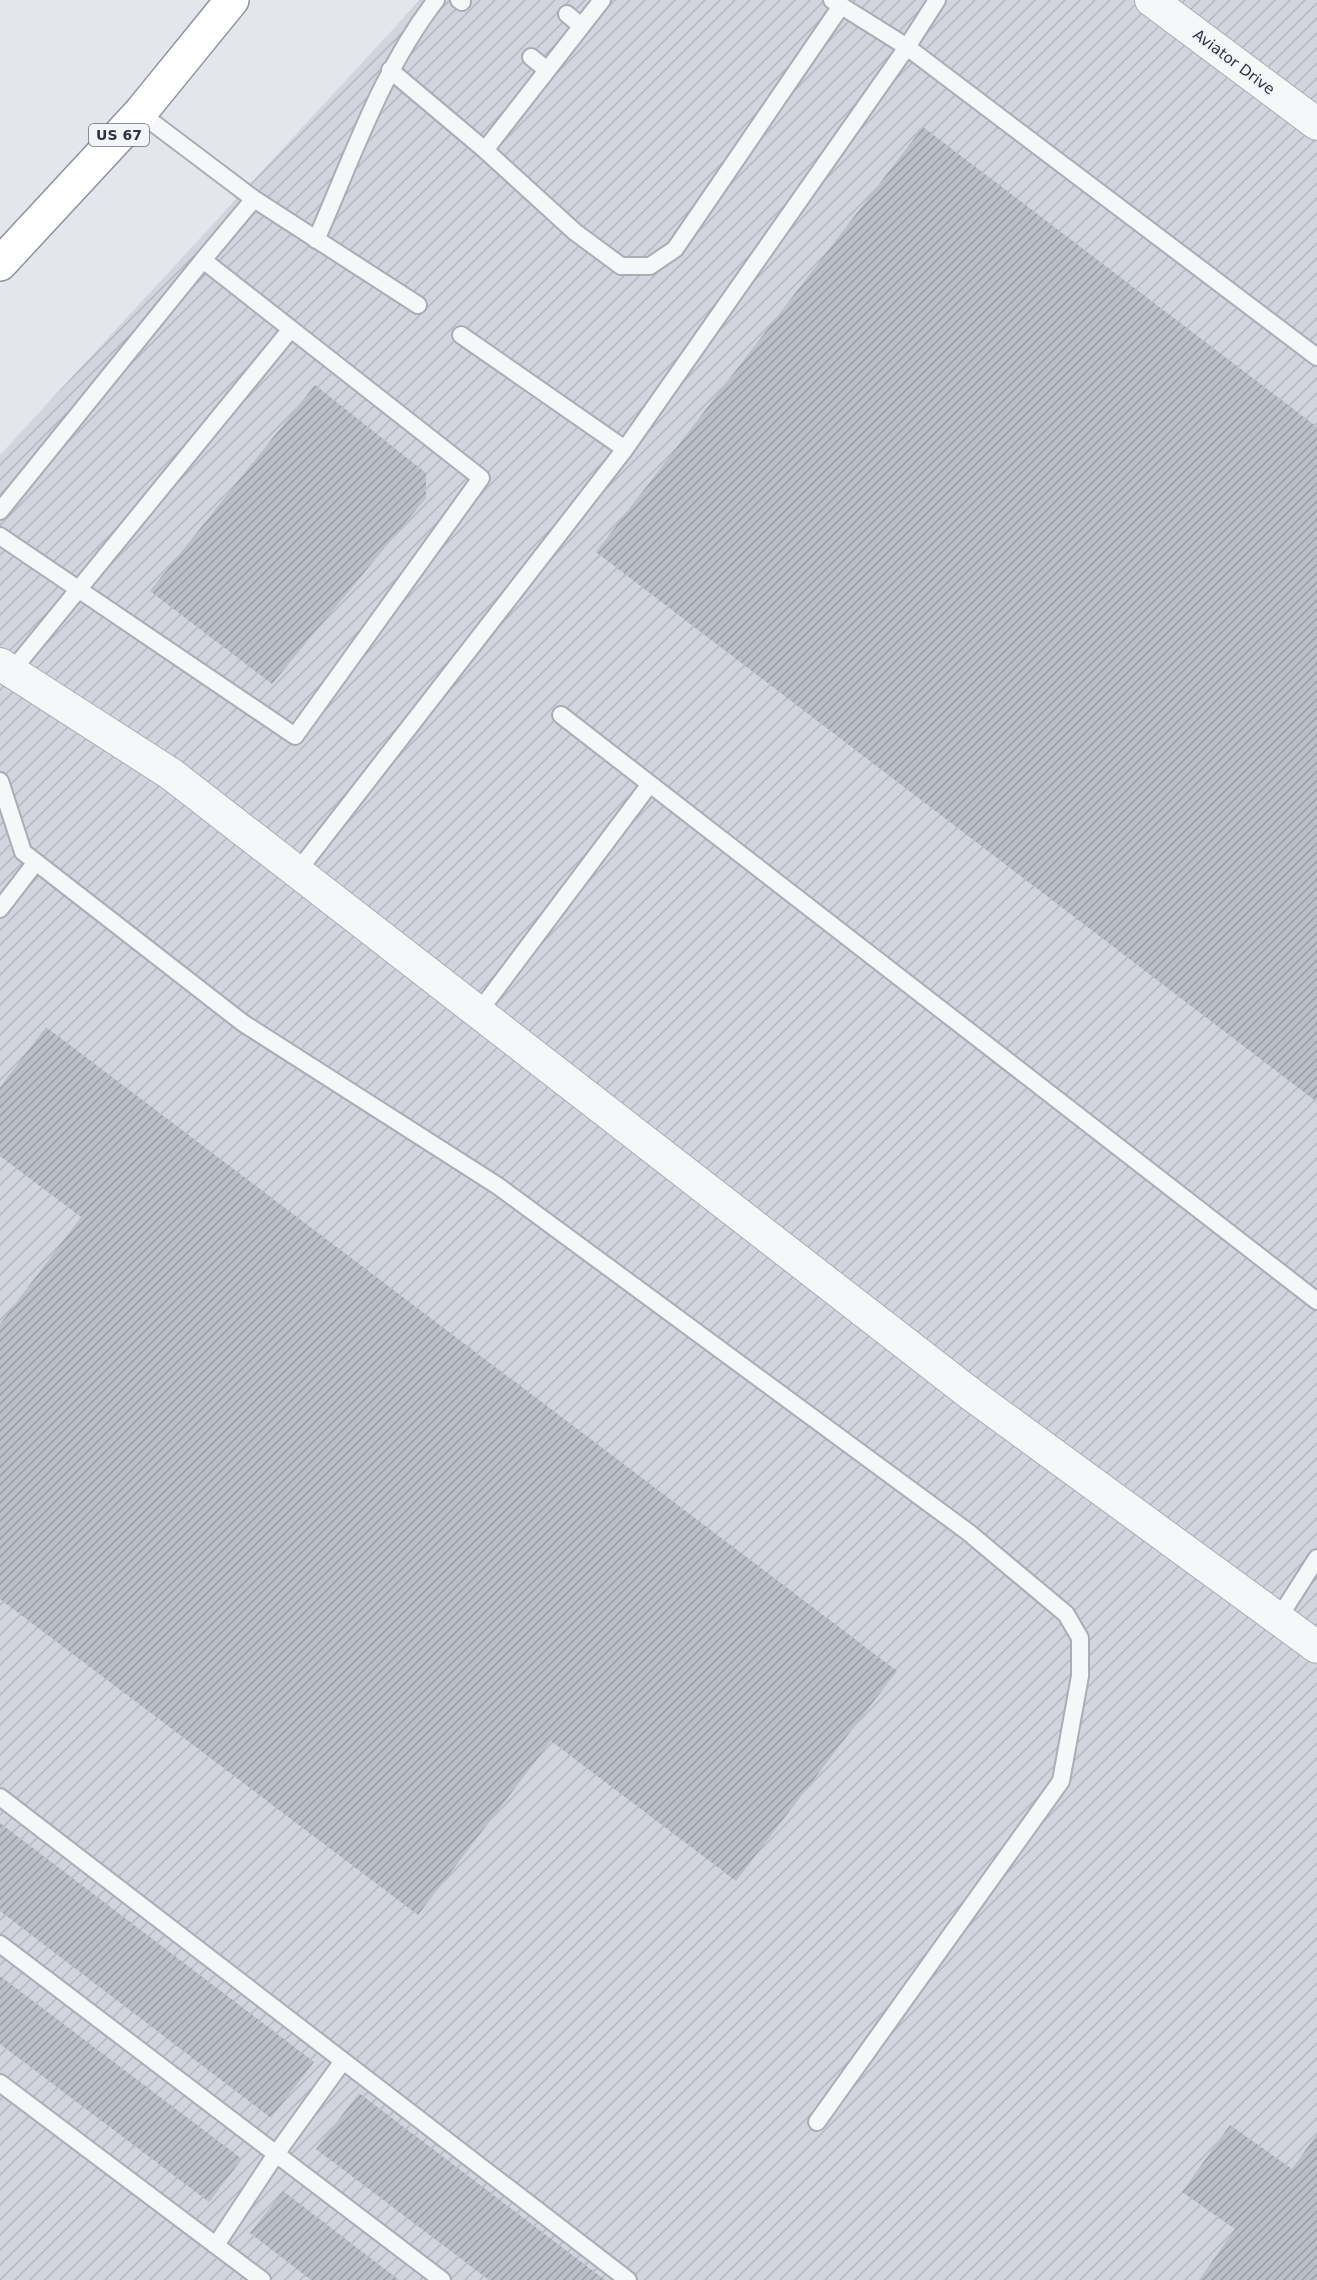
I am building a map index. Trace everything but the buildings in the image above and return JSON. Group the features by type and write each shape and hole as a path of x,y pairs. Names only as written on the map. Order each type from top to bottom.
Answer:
{"highway":[{"name":"US 67","path":"0,264 140,113 232,0"}],"street":[{"name":"Aviator Drive","path":"1151,0 1315,120"},
{"path":"4,671 171,774 972,1395 1317,1647"}],"lane":[{"path":"316,240 390,70 422,18 436,0"},
{"path":"485,150 602,0"},
{"path":"297,872 625,449 907,47 937,0"},
{"path":"390,70 485,150 575,232 621,266 650,266 675,249 836,3 907,47 1317,357"},
{"path":"567,14 581,26"},
{"path":"531,57 547,70"},
{"path":"140,113 254,199 418,305"},
{"path":"0,511 254,199"},
{"path":"0,536 295,736 481,478 203,260"},
{"path":"4,671 78,589 291,329"},
{"path":"461,335 625,449"},
{"path":"561,715 1317,1301"},
{"path":"0,781 23,852 243,1023 498,1186 968,1532 1066,1614 1080,1638 1080,1676 1061,1781 817,2122"},
{"path":"478,1013 650,784"},
{"path":"0,909 36,862"},
{"path":"1278,1619 1317,1558"},
{"path":"0,1797 628,2280"},
{"path":"0,1944 442,2280"},
{"path":"216,2245 276,2154 343,2061"},
{"path":"0,2083 262,2280"}],"shaded area":[{"path":"420,0 1317,0 1317,2280 0,2280 0,455"}]}
